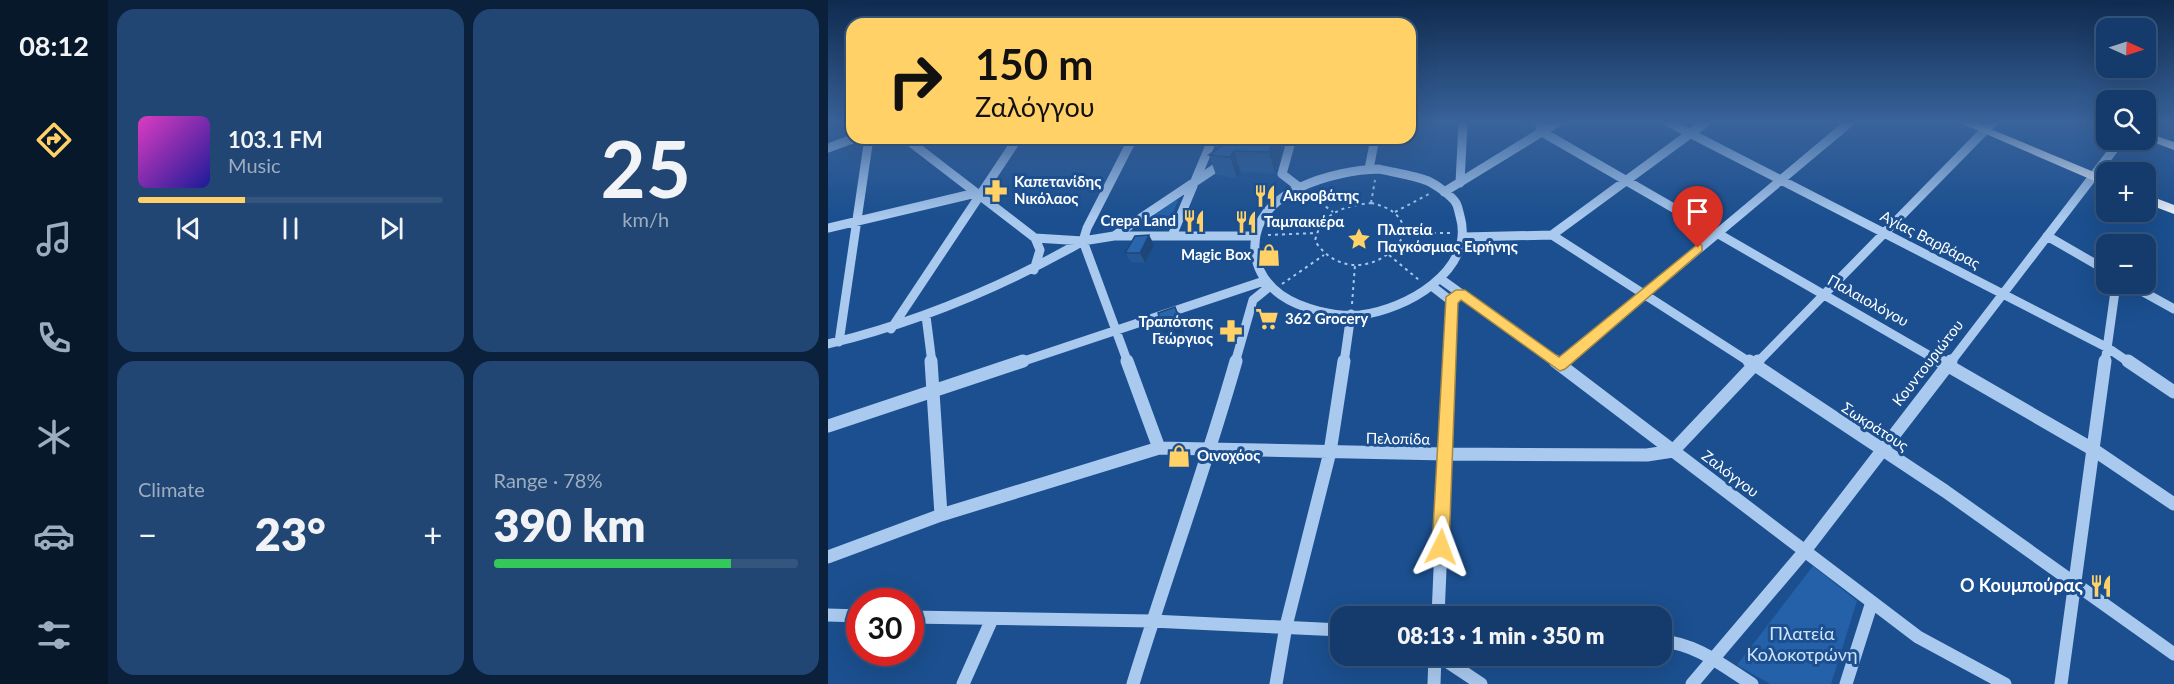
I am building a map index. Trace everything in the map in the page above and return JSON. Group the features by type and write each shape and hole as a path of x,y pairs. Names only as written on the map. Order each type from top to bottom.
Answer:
{"main road":[{"path":"2045,154 2094,177"},
{"path":"2156,203 2174,210"}],"street":[{"path":"867,154 857,221 834,343 891,329 926,316 1034,270 1083,241"},
{"path":"926,154 1035,238 1040,250 1034,270"},
{"path":"891,329 1007,154"},
{"path":"1125,154 1087,228 1083,241 1159,448"},
{"path":"1173,236 1207,154"},
{"path":"1288,154 1282,174 1299,187"},
{"path":"1374,154 1374,169"},
{"path":"1460,183 1461,154"},
{"path":"1441,190 1460,183 1502,154"},
{"name":"Παλαιολόγου","path":"1583,154 1716,234 2094,450 2174,504"},
{"path":"1465,235 1552,235 1664,154"},
{"name":"Αγίας Βαρβάρας","path":"1729,154 2108,348 2174,392"},
{"path":"1560,365 1813,154"},
{"path":"1673,452 1822,294 1962,154"},
{"name":"Κουντουριώτου","path":"1692,684 1804,552 2111,154"},
{"path":"1114,236 1233,156"},
{"path":"1374,169 1418,177 1441,190 1461,215 1465,235 1458,259 1435,285 1394,307 1351,314 1315,311 1284,299 1269,286 1256,267 1253,251 1256,236 1267,214 1299,187 1326,176 1374,169"},
{"path":"828,228 979,194"},
{"name":"Σωκράτους","path":"1552,235 1883,449 2074,580 2174,654"},
{"path":"1035,238 1083,241 1114,236 1256,236"},
{"path":"2047,236 2096,264"},
{"name":"Ζαλόγγου","path":"1435,285 1560,365 1918,637 2005,684"},
{"path":"828,426 1116,331 1269,286"},
{"path":"1133,684 1152,621 1211,450 1253,300 1269,286"},
{"path":"2061,684 2115,294"},
{"path":"2147,294 2174,309"},
{"path":"1437,606 1452,305 1456,297"},
{"path":"1276,684 1286,626 1330,453 1351,314"},
{"path":"926,316 935,391 941,515"},
{"name":"Πελοπίδα","path":"828,557 941,515 1159,448 1445,454 1647,455 1673,452"},
{"path":"1846,684 1872,602"},
{"path":"830,619 846,617"},
{"path":"924,617 1152,621 1330,629"},
{"path":"963,684 992,619"},
{"path":"1672,641 1684,643 1752,684"},
{"path":"1434,684 1436,666"},
{"path":"1453,666 1481,684"}],"path":[{"path":"1371,203 1374,169"},
{"path":"1299,187 1334,212"},
{"path":"1395,212 1441,190"},
{"path":"1371,203 1395,212 1404,225 1405,233 1402,241 1389,255 1367,264 1355,265 1332,260 1324,255 1315,241 1319,225 1334,212 1354,204 1371,203"},
{"path":"1256,236 1316,233"},
{"path":"1405,233 1465,235"},
{"path":"1269,286 1324,255"},
{"path":"1389,255 1435,285"},
{"path":"1351,314 1355,265"}],"green space":[{"path":"1176,200 1178,201 1166,228 1135,228"},
{"name":"Πλατεία Κολοκοτρώνη","path":"1813,566 1857,601 1831,684 1770,684 1737,665"}],"building":[{"path":"1211,154 1232,154 1230,157 1209,155"},
{"path":"1149,235 1140,253 1125,253 1135,236"},
{"path":"1271,243 1273,253 1264,256 1261,246"},
{"path":"1175,307 1180,322 1162,328 1158,313"}],"place":[{"name":"Καπετανίδης Νικόλαος","path":"996,191"},
{"name":"Ακροβάτης","path":"1265,196"},
{"name":"Crepa Land","path":"1194,221"},
{"name":"Ταμπακιέρα","path":"1246,222"},
{"name":"Πλατεία Παγκόσμιας Ειρήνης","path":"1359,239"},
{"name":"Magic Box","path":"1269,255"},
{"name":"362 Grocery","path":"1267,319"},
{"name":"Τραπότσης Γεώργιος","path":"1231,331"},
{"name":"Οινοχόος","path":"1179,456"},
{"name":"Ο Κουμπούρας","path":"2101,586"}],"route":[{"path":"1441,547 1451,301 1461,294 1560,365 1698,248"}]}
